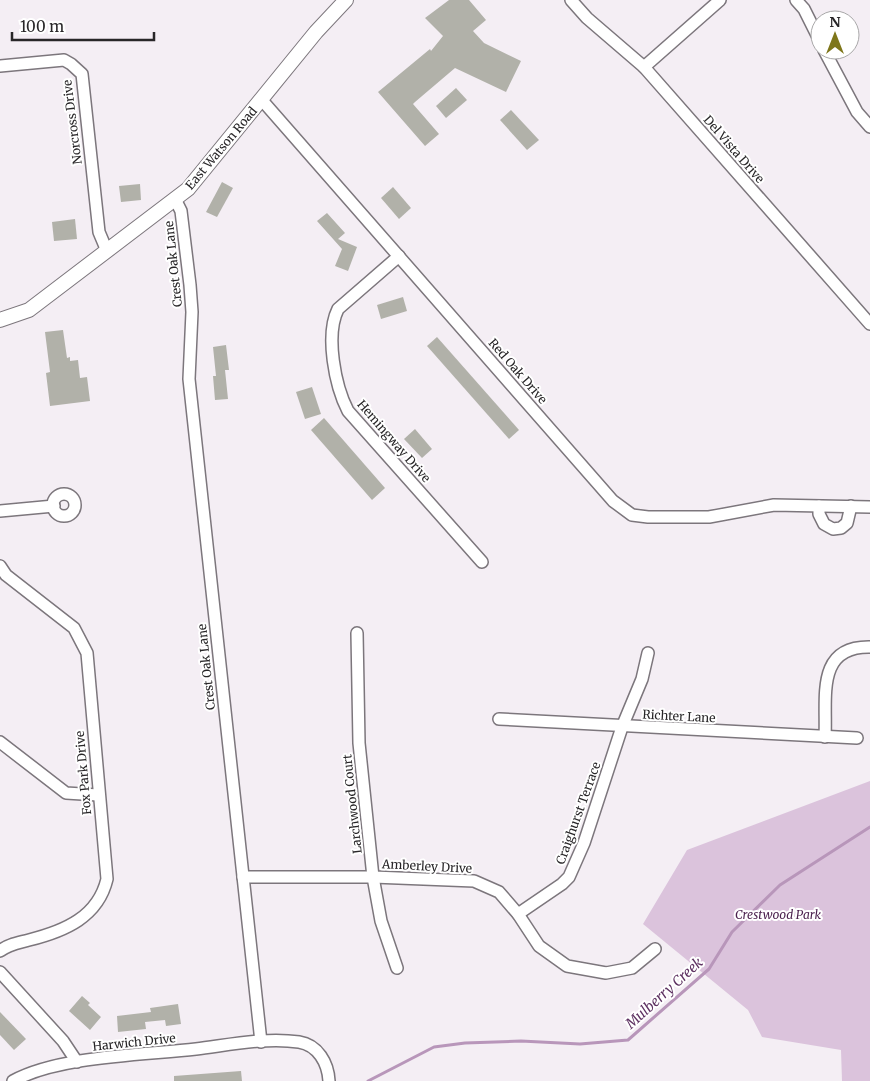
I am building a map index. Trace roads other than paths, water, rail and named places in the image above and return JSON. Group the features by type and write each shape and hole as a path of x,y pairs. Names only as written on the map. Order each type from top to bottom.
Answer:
{"street":[{"name":"East Watson Road","path":"0,320 29,310 192,184 261,99 346,0"},
{"name":"Del Vista Drive","path":"571,0 587,18 644,67 870,324"},
{"path":"644,67 720,0"},
{"path":"796,0 804,9 810,21"},
{"name":"Norcross Drive","path":"0,66 64,60 82,74 99,232 107,251"},
{"path":"829,60 857,112 870,127"},
{"name":"Red Oak Drive","path":"261,99 613,501 632,515 709,517 774,505 870,507"},
{"name":"Crest Oak Lane","path":"175,199 180,211 190,285 192,312 189,379 261,1042"},
{"name":"Hemingway Drive","path":"399,256 338,309 335,316 333,348 340,395 348,411 482,562"},
{"path":"0,511 54,506"},
{"path":"819,506 819,514 824,524 833,528 842,528 847,523 851,506"},
{"name":"Fox Park Drive","path":"0,566 6,575 74,628 82,640 87,653 98,795 107,861 107,878 103,896 77,921 54,933 7,946 0,951"},
{"name":"Larchwood Court","path":"357,633 359,743 373,877 381,921 397,968"},
{"path":"825,737 829,670 835,658 852,649 870,648"},
{"name":"Craighurst Terrace","path":"518,914 562,884 569,877 584,842 622,727 642,679 648,653"},
{"name":"Richter Lane","path":"499,719 857,738"},
{"path":"0,742 66,793 98,795"},
{"name":"Amberley Drive","path":"243,877 373,877 474,881 499,892 518,914 540,946 566,966 606,973 632,968 655,950"},
{"path":"0,972 63,1042 77,1062"},
{"path":"261,1042 300,1042 314,1049 323,1058 329,1081"},
{"name":"Harwich Drive","path":"13,1081 34,1071 77,1062 261,1042"}],"waterway":[{"name":"Mulberry Creek","path":"368,1081 434,1047 465,1043 521,1041 580,1044 628,1040 709,969 732,932 780,885 870,827"}],"park label":[{"name":"Crestwood Park","path":"778,914"}]}
